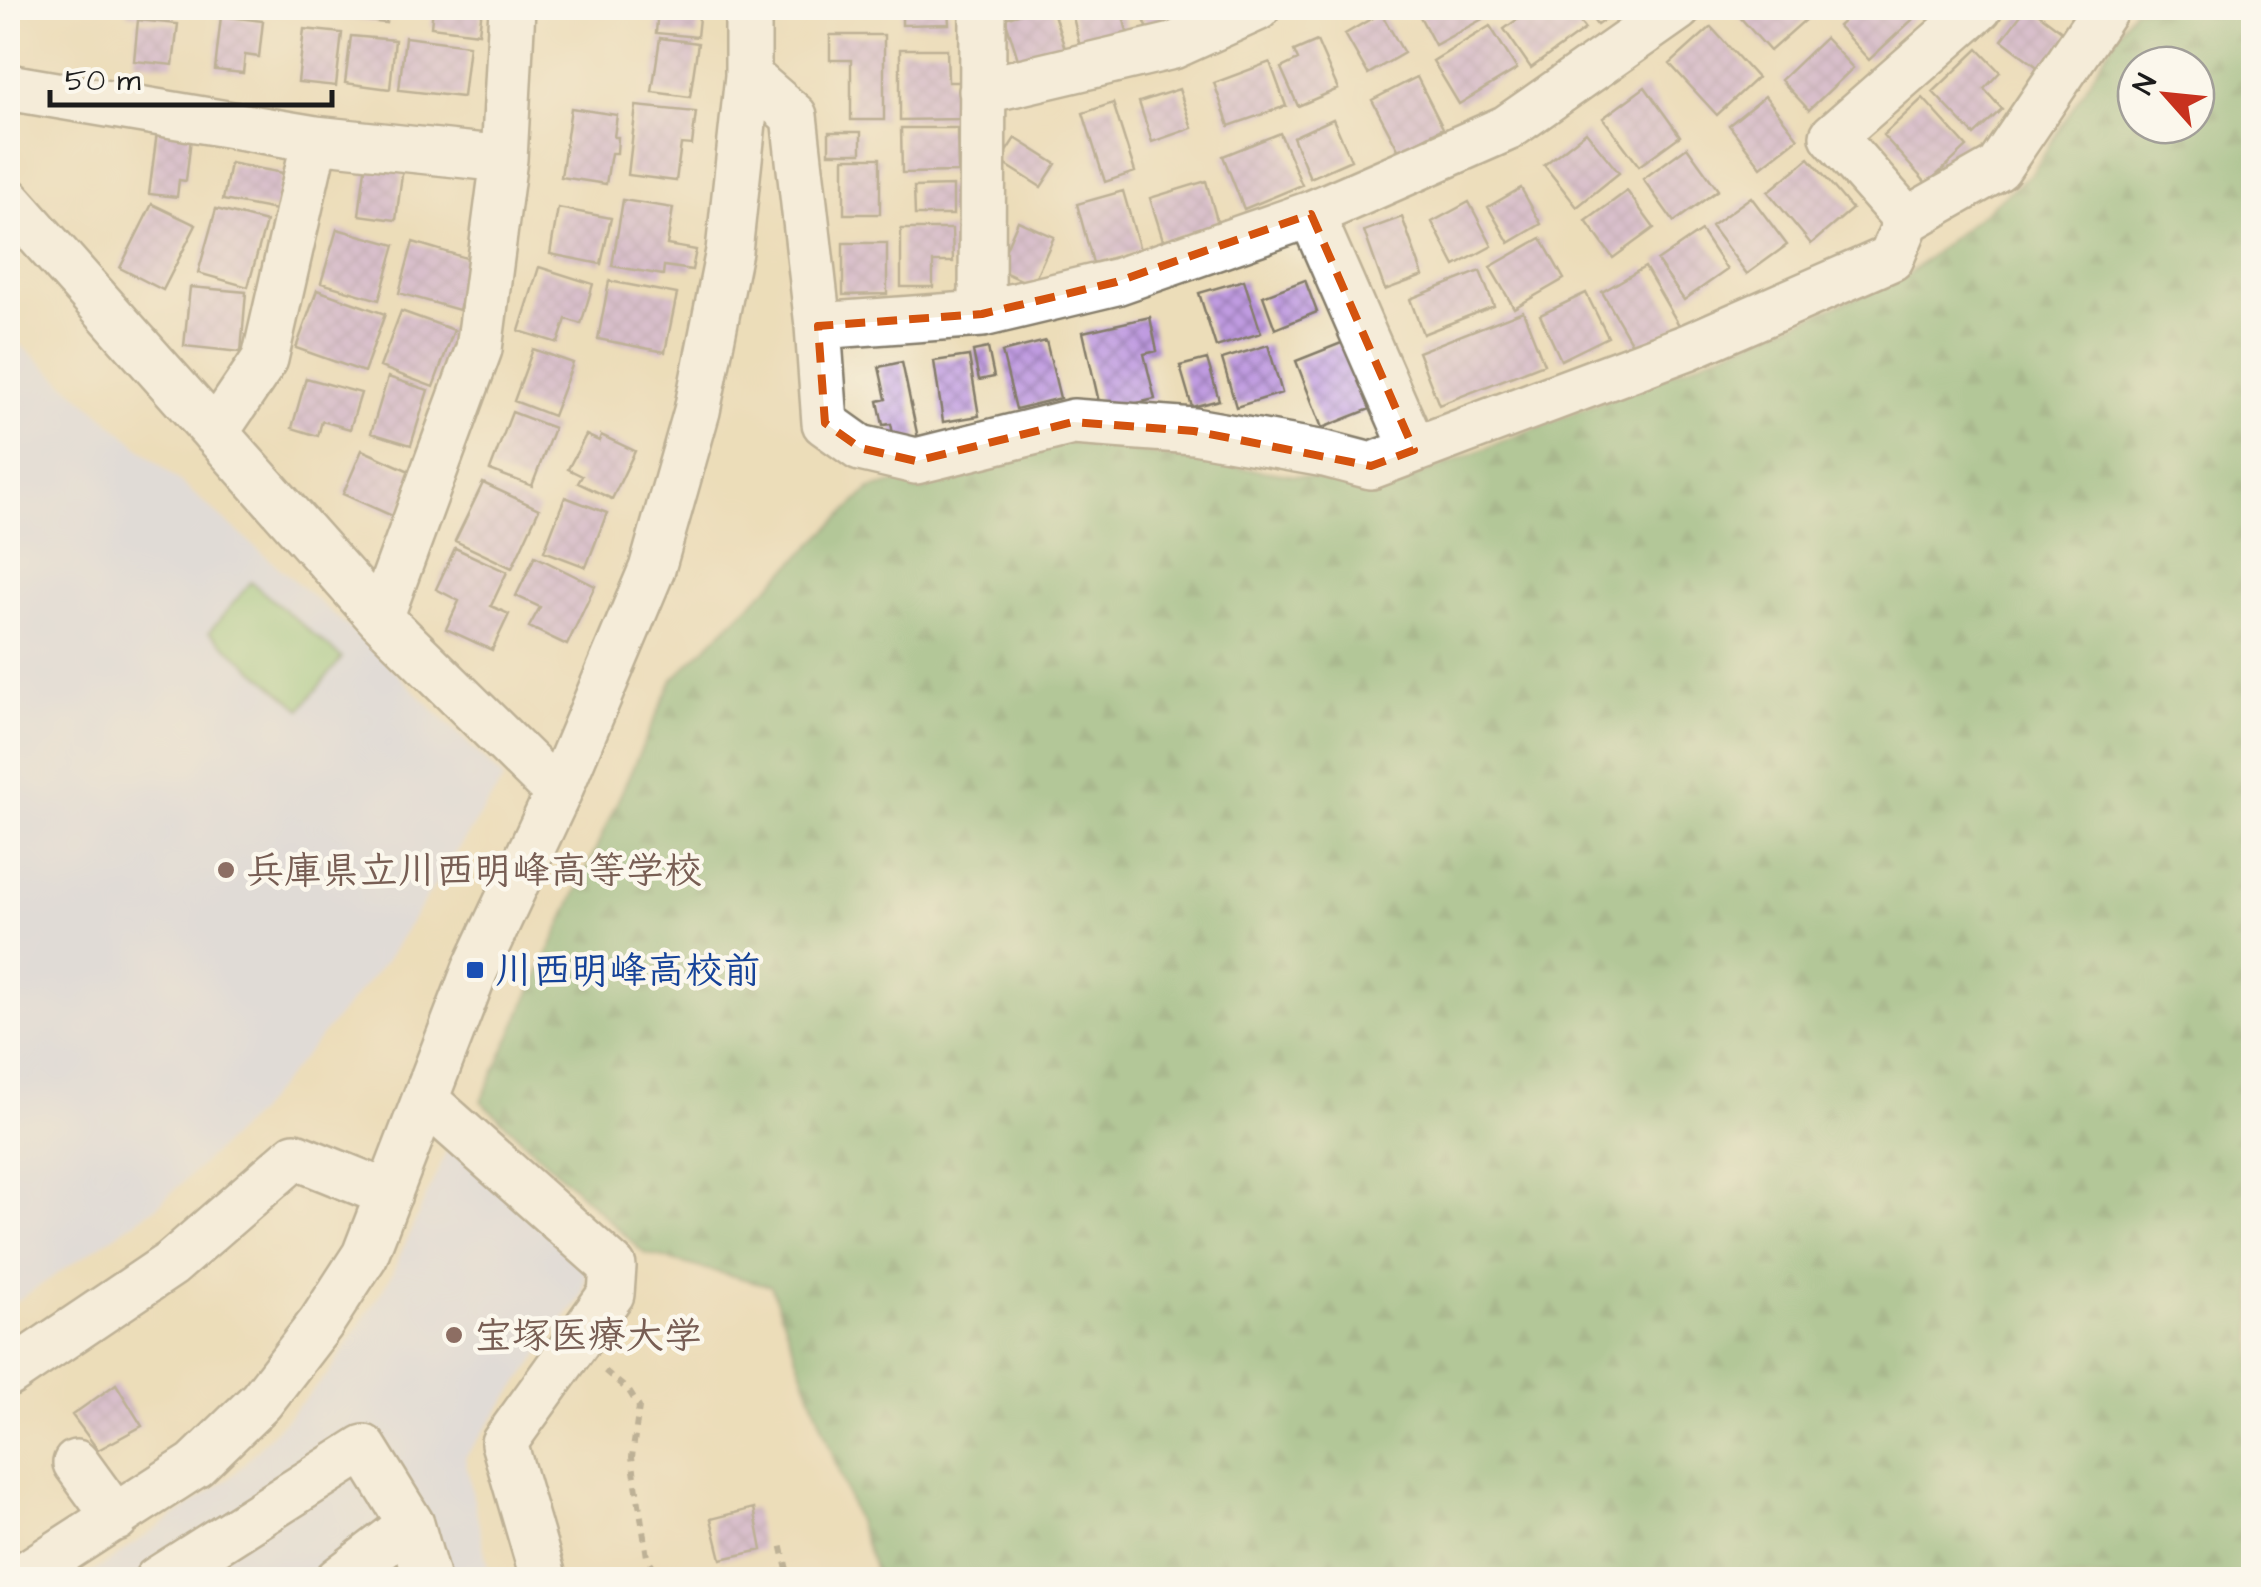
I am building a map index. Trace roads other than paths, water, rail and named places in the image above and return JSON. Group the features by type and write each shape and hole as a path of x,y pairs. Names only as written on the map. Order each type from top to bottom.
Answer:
{"street":[{"path":"380,618 480,349 504,159 512,8"},
{"path":"18,1580 195,1464 261,1401 321,1323 365,1255 475,970 558,793 652,570 697,411 730,251 748,76 748,8"},
{"path":"982,314 983,8"},
{"path":"982,91 1173,46 1256,8"},
{"path":"818,326 982,314 1116,282 1311,214 1507,128 1678,8"},
{"path":"1908,220 1833,136 1980,8"},
{"path":"748,76 794,116 825,423 860,448 916,461 1073,422 1194,431 1371,466 1688,348 1892,258 1908,220 1998,168 2106,8"},
{"path":"8,87 315,138 504,159"},
{"path":"215,433 265,359 315,138"},
{"path":"8,200 380,618 558,793"},
{"path":"1311,214 1414,450"},
{"path":"425,1100 613,1267 611,1294 504,1442 544,1580"},
{"path":"8,1374 171,1264 295,1156 388,1194"},
{"path":"157,1580 364,1448 411,1524 428,1580"},
{"path":"76,1463 116,1518"},
{"path":"338,1580 411,1524"}],"place":[{"name":"兵庫県立川西明峰高等学校","path":"226,870"},
{"name":"川西明峰高校前","path":"475,970"},
{"name":"宝塚医療大学","path":"454,1335"}]}
